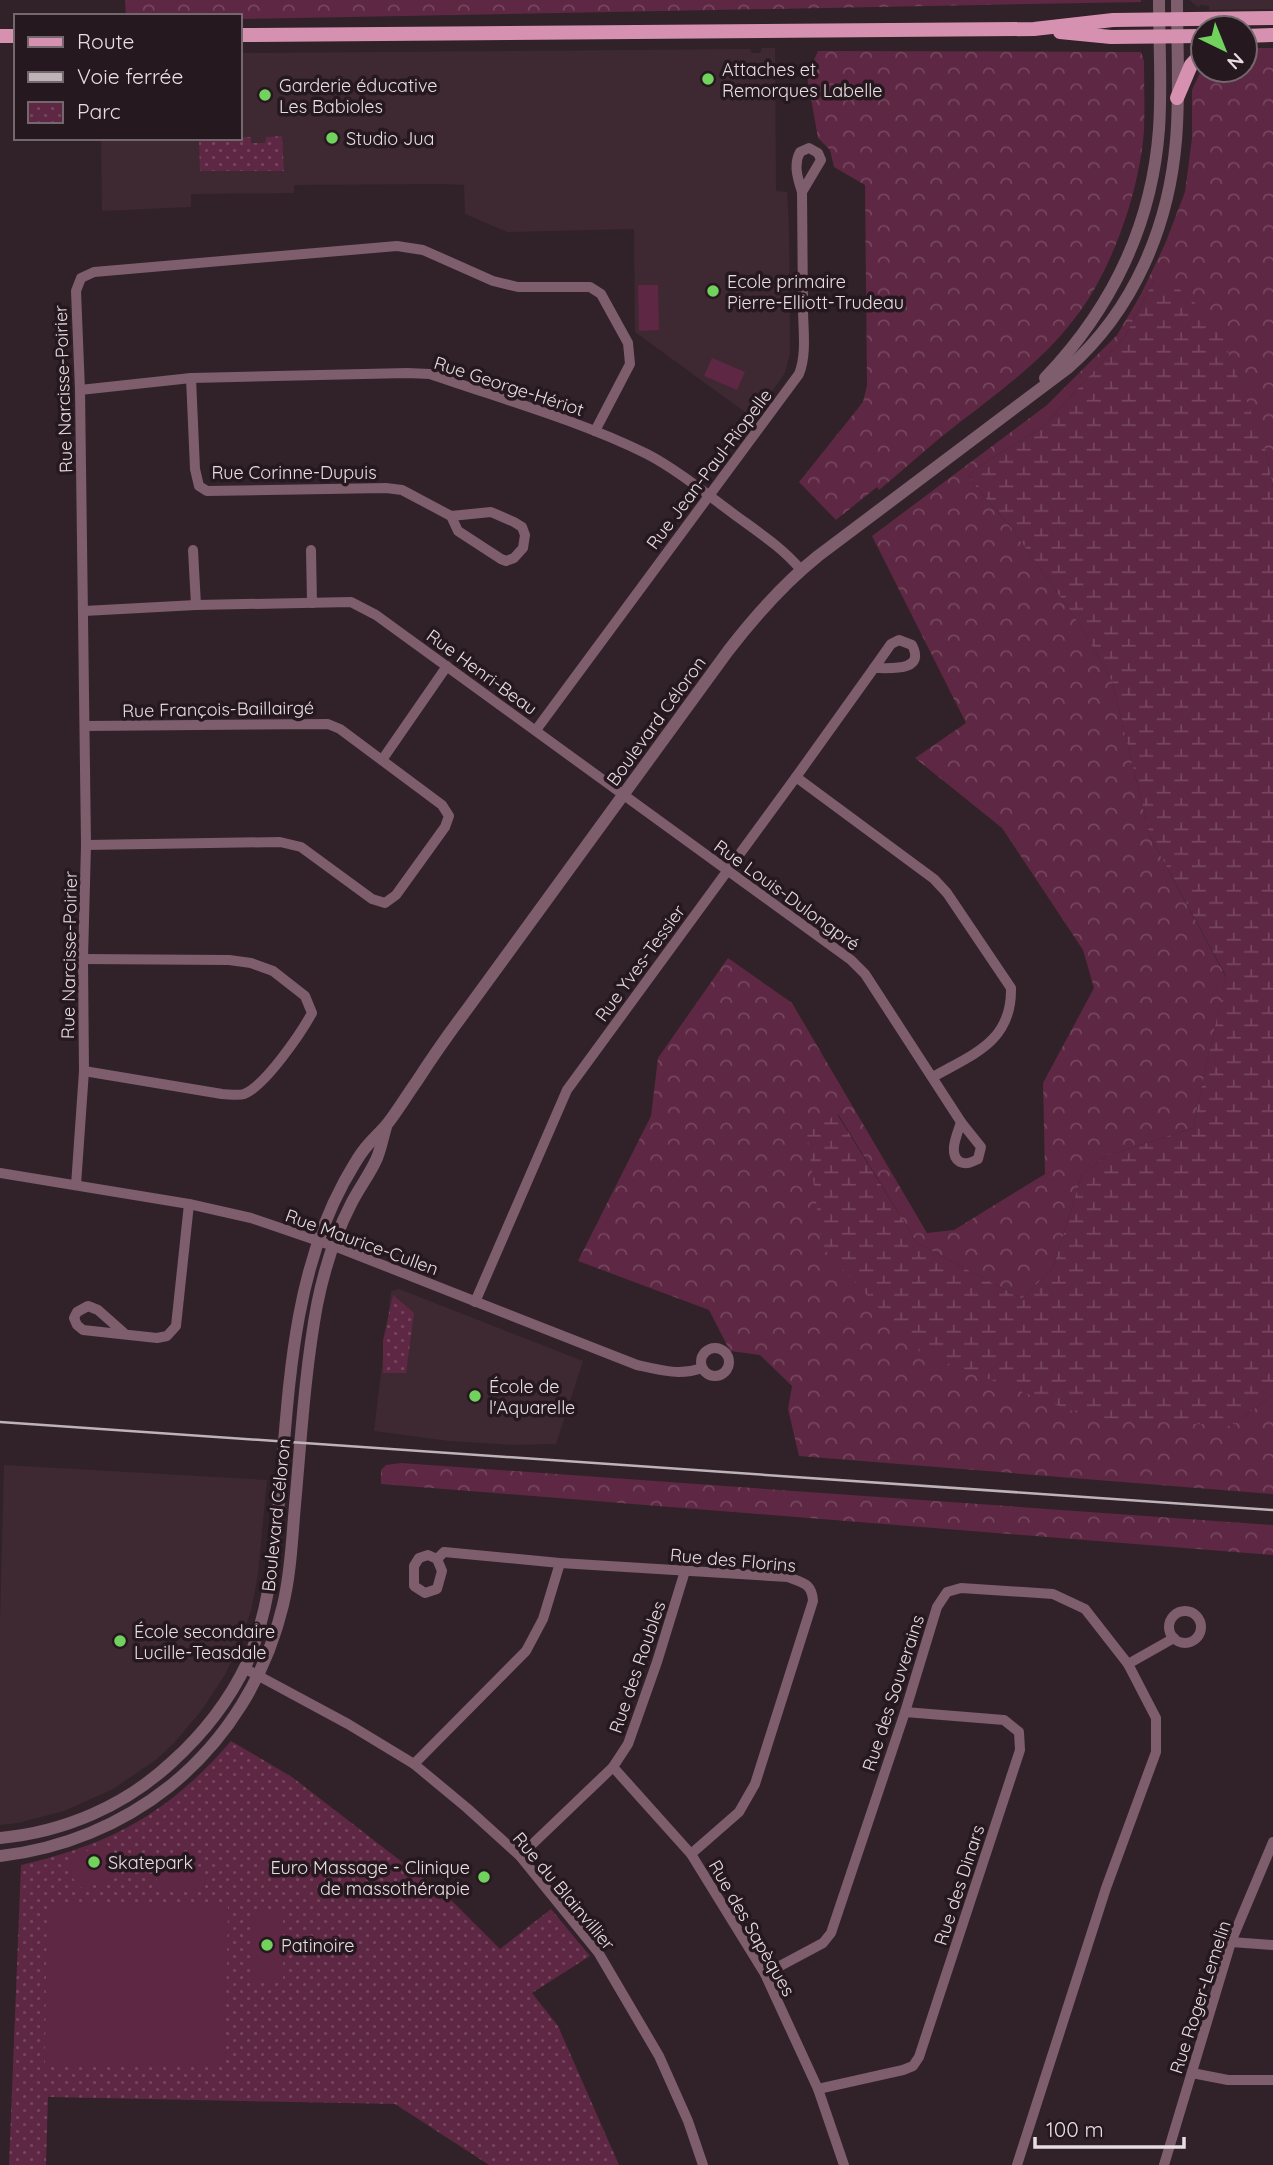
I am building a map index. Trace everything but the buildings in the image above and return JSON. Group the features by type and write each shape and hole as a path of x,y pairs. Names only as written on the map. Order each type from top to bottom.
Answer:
{"main road":[{"path":"242,35 1034,29 1113,20 1273,18"},
{"path":"1034,29 1111,37 1189,37"},
{"path":"1177,98 1189,70"}],"street":[{"name":"Boulevard Céloron","path":"1019,403 1055,366 1094,318 1115,284 1136,239 1148,201 1156,160 1159,121 1159,0"},
{"name":"Boulevard Céloron","path":"0,1839 42,1831 80,1819 118,1802 147,1784 205,1729 222,1707 244,1668 268,1599 298,1320 307,1274 334,1202 364,1149 387,1124 446,1038 624,794 747,626 772,597 801,570 1054,379 1088,349 1118,310 1141,270 1159,227 1171,182 1176,141 1177,0"},
{"name":"Rue Jean-Paul-Riopelle","path":"536,730 791,385 800,369 803,340 802,191"},
{"name":"Rue Narcisse-Poirier","path":"76,1185 84,1071 86,845 84,611 76,291 81,278 94,272 397,246 423,250 493,281 518,287 590,287 600,294 628,343 630,364 595,431"},
{"name":"Rue George-Hériot","path":"80,390 191,378 430,374 595,431 650,455 788,555 801,570"},
{"name":"Rue Corinne-Dupuis","path":"191,378 195,469 199,486 207,491 402,490 451,516 491,512 504,517 522,527 525,535 523,548 514,558 506,561 501,559 458,531 451,516"},
{"path":"193,550 196,605"},
{"path":"311,550 312,603"},
{"name":"Rue Henri-Beau","path":"84,611 196,605 351,602 376,615 624,794"},
{"path":"382,760 447,666"},
{"name":"Rue Yves-Tessier","path":"475,1302 558,1105 567,1090 874,668"},
{"name":"Rue François-Baillairgé","path":"85,726 328,723 442,804 449,816 445,827 396,895 385,903 372,899 293,844 86,845"},
{"path":"796,777 934,879 947,893 1011,988 1011,1007 999,1034 986,1047 933,1077"},
{"name":"Rue Louis-Dulongpré","path":"624,794 851,960 865,974 961,1122"},
{"path":"83,959 251,962 273,971 305,996 312,1013 303,1030 261,1083 243,1095 222,1094 84,1071"},
{"name":"Boulevard Céloron","path":"0,1856 74,1839 109,1825 143,1805 187,1771 214,1743 243,1704 258,1675 278,1623 288,1584 312,1339 320,1292 334,1246 351,1204 377,1158 387,1124"},
{"name":"Rue Maurice-Cullen","path":"0,1173 189,1204 251,1218 334,1246 637,1365 688,1373 702,1368"},
{"path":"124,1333 99,1310 88,1306 77,1311 74,1318 83,1330 158,1338 167,1336 176,1326 189,1204"},
{"name":"Rue des Florins","path":"437,1559 444,1552 560,1563 788,1577 804,1583 812,1591 813,1601 755,1784 739,1812 691,1854"},
{"path":"414,1764 526,1651 543,1619 560,1563"},
{"name":"Rue des Roubles","path":"520,1856 613,1767 628,1744 685,1571"},
{"name":"Rue des Souverains","path":"765,1974 823,1943 831,1933 937,1607 947,1592 961,1588 1053,1594 1085,1609 1128,1664 1156,1718 1156,1752 1106,1888 1017,2165"},
{"path":"1128,1664 1174,1638"},
{"name":"Rue du Blainvillier","path":"244,1668 348,1724 414,1764 520,1856 598,1952 659,2056 688,2121 703,2165"},
{"name":"Rue des Dinars","path":"818,2089 903,2070 913,2066 919,2057 1020,1750 1019,1732 1004,1720 905,1712"},
{"name":"Rue des Sapèques","path":"613,1767 691,1854 765,1974 818,2089 844,2165"},
{"name":"Rue Roger-Lemelin","path":"1164,2165 1231,1942 1273,1842"},
{"path":"1231,1942 1273,1945"},
{"path":"1192,2073 1228,2080 1273,2080"}],"shaded area":[{"path":"1189,0 1273,0 1273,9 1209,10 1209,6 1200,5 1199,8"},
{"path":"762,48 775,48 776,191 787,192 790,354 785,373 753,418 635,332 634,229 507,232 465,214 464,185 440,184 294,185 294,193 191,194 191,207 102,211 101,140 242,140 242,53 750,49 752,53 760,53"},
{"name":"École de l'Aquarelle","path":"399,1289 583,1361 556,1444 515,1445 449,1441 374,1431 391,1291"},
{"name":"École secondaire Lucille-Teasdale","path":"4,1465 267,1480 258,1574 251,1611 226,1673 202,1710 157,1759 113,1789 64,1811 0,1825 0,1624"}],"green space":[{"path":"125,0 1141,0 242,19 242,14 126,14"},
{"path":"1259,48 1273,48 1273,488 1266,451 1154,280 1124,338 1042,428 969,475 1013,530 1078,622 1112,681 1150,836 1226,977 1193,1128 1106,1156 1082,1175 1053,1268 1022,1299 917,1243 838,1114 822,1246 1231,1426 1273,1395 1273,1494 799,1456 788,1409 792,1386 760,1355 730,1351 709,1310 578,1261 651,1116 658,1058 728,958 792,1003 927,1233 954,1230 1045,1174 1043,1083 1094,988 1083,950 1002,828 915,758 966,723 872,536 1047,405 1117,335 1165,244 1185,192 1192,138 1192,90 1195,84 1259,84"},
{"path":"818,51 1141,52 1144,61 1144,130 1137,178 1112,254 1088,299 1061,335 1029,367 879,490 877,487 836,520 799,482 863,402 867,385 865,185 834,167 830,150 818,138 807,76"},
{"path":"282,136 284,171 200,171 199,140 242,140 242,137 251,137 251,143 265,143 266,137"},
{"path":"1154,280 1177,287 1217,323 1266,451 1273,488 1273,1395 1231,1426 1088,1417 921,1353 822,1247 807,1133 837,1114 917,1243 1022,1299 1053,1268 1082,1175 1106,1156 1193,1128 1226,976 1150,836 1112,681 1078,622 1013,530 969,475 1042,428 1124,338"},
{"path":"638,285 658,285 659,330 639,331"},
{"path":"712,358 745,372 737,390 704,376"},
{"path":"393,1295 414,1313 406,1373 383,1373 383,1341"},
{"path":"401,1463 1273,1525 1273,1555 381,1484 381,1470 386,1465"},
{"path":"231,1741 292,1777 450,1899 500,1949 551,1909 590,1956 532,1993 558,2026 619,2165 489,2165 395,2104 48,2097 46,2165 9,2165 21,1865 84,1847 137,1822 185,1787"},
{"name":"Skatepark","path":"106,1844 118,1859 117,1878 79,1888 70,1866 71,1857"},
{"path":"157,1865 205,1867 204,1891 156,1890"},
{"path":"47,1903 228,1904 225,2065 45,2063"},
{"name":"Patinoire","path":"251,1911 283,1911 283,1979 252,1980"}],"railway":[{"path":"0,1422 1273,1510"}],"place":[{"name":"Attaches et Remorques Labelle","path":"708,79"},
{"name":"Garderie éducative Les Babioles","path":"265,95"},
{"name":"Studio Jua","path":"332,138"},
{"name":"Ecole primaire Pierre-Elliott-Trudeau","path":"713,291"},
{"name":"École de l'Aquarelle","path":"475,1396"},
{"name":"École secondaire Lucille-Teasdale","path":"120,1641"},
{"name":"Skatepark","path":"94,1862"},
{"name":"Euro Massage - Clinique de massothérapie","path":"484,1877"},
{"name":"Patinoire","path":"267,1945"}]}
